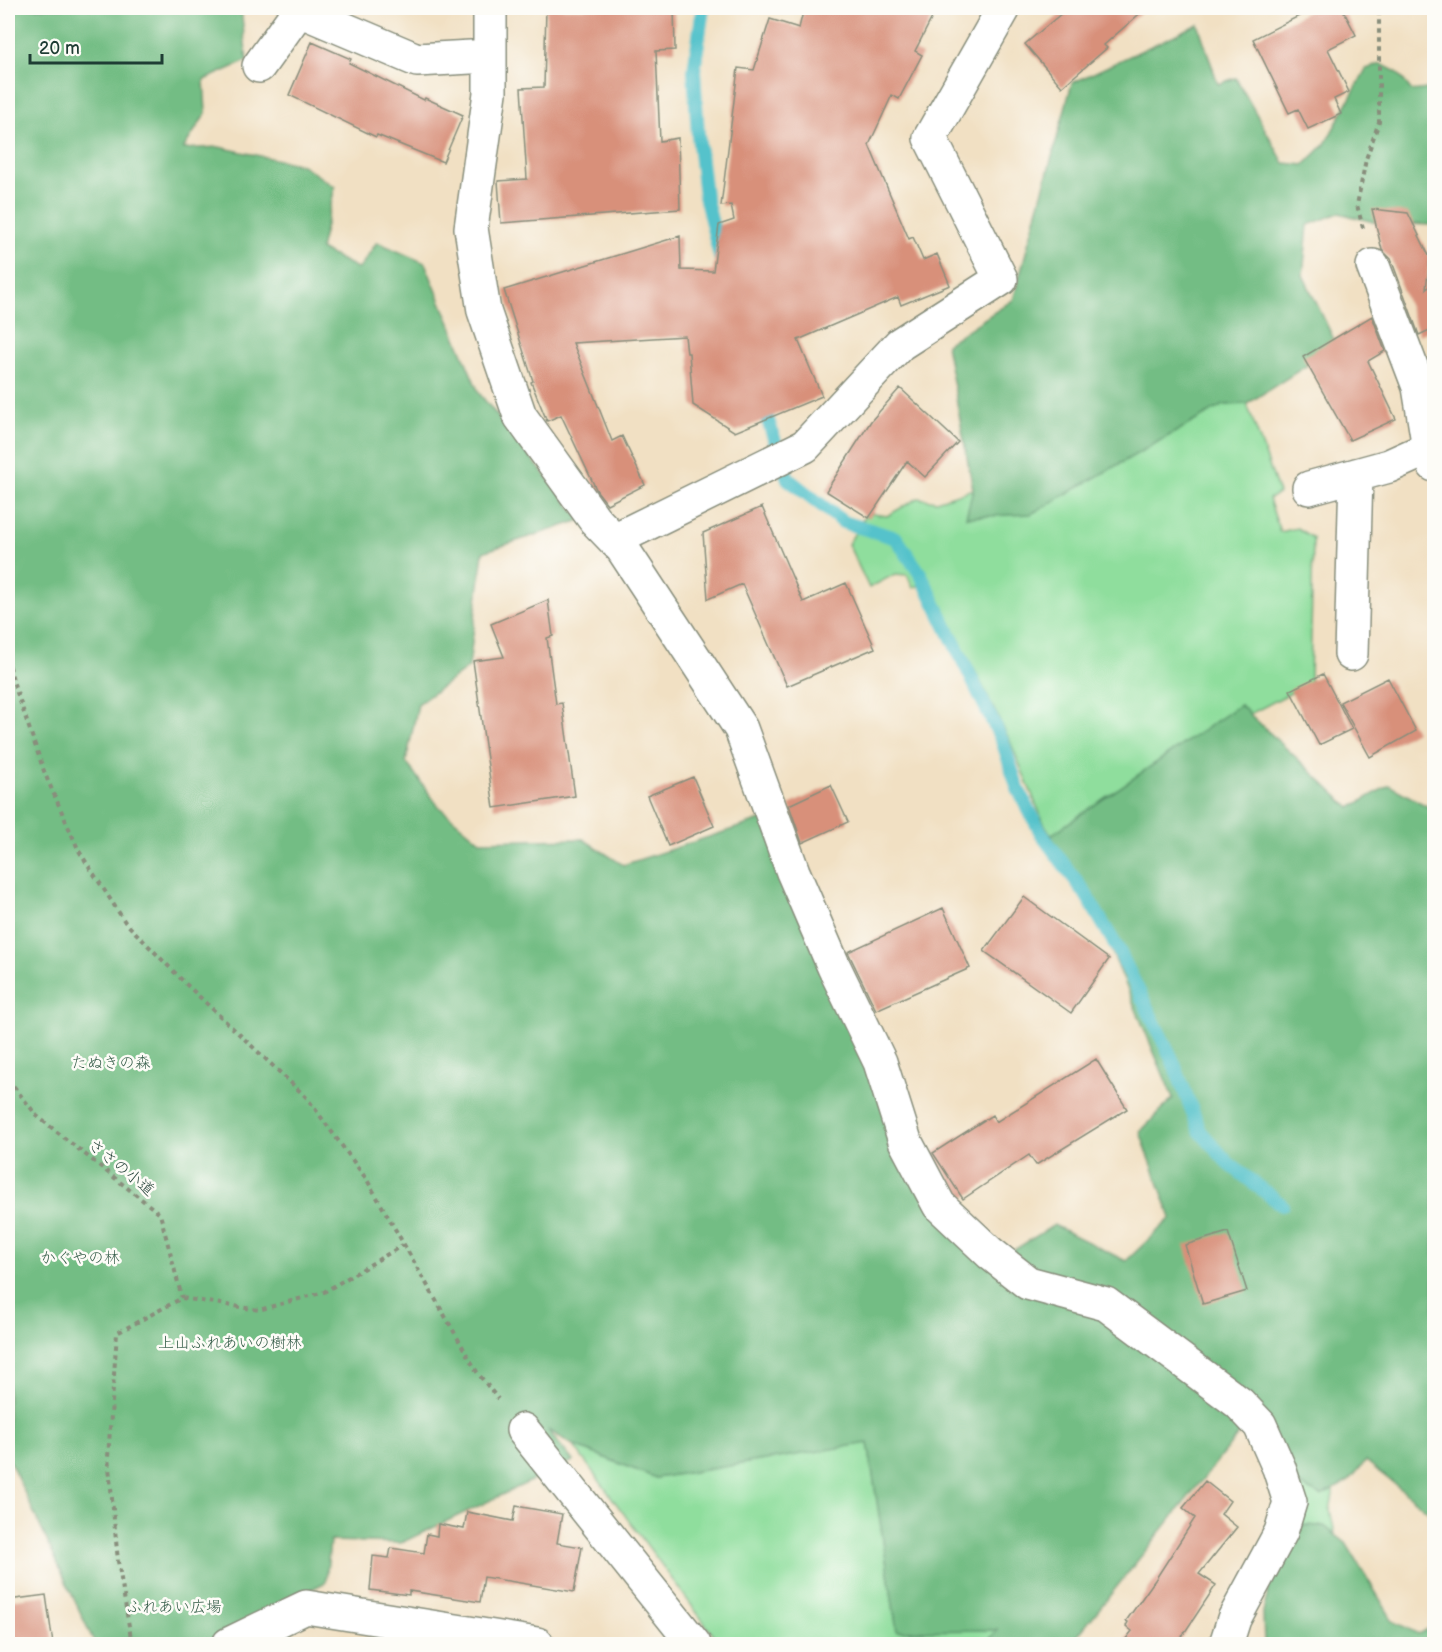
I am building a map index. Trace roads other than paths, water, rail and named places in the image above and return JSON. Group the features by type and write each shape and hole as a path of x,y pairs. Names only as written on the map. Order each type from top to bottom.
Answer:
{"street":[{"path":"490,8 490,93 471,228 484,311 520,416 595,520 616,539 741,729 794,872 834,967 880,1062 905,1141 939,1205 990,1253 1028,1282 1106,1304 1239,1403 1260,1425 1279,1468 1290,1502 1281,1532 1234,1619 1226,1644"},
{"path":"616,539 805,446 900,344 1000,279 930,138 1004,8"},
{"path":"259,66 299,10 417,60 489,56"},
{"path":"1309,488 1432,456 1427,381 1373,266"},
{"path":"1351,654 1356,475"},
{"path":"523,1430 694,1644"},
{"path":"229,1644 306,1607 537,1644"}],"waterway":[{"path":"703,8 694,71 698,135 705,196 721,260"},
{"path":"762,403 788,479 843,522 896,538 921,575 1003,743 1018,789 1042,835 1085,893 1119,951 1172,1059 1200,1131 1228,1163 1282,1205"}],"park label":[{"name":"たぬきの森","path":"111,1063"},
{"name":"かぐやの林","path":"80,1258"},
{"name":"上山ふれあいの樹林","path":"230,1343"},
{"name":"ふれあい広場","path":"174,1607"}]}
